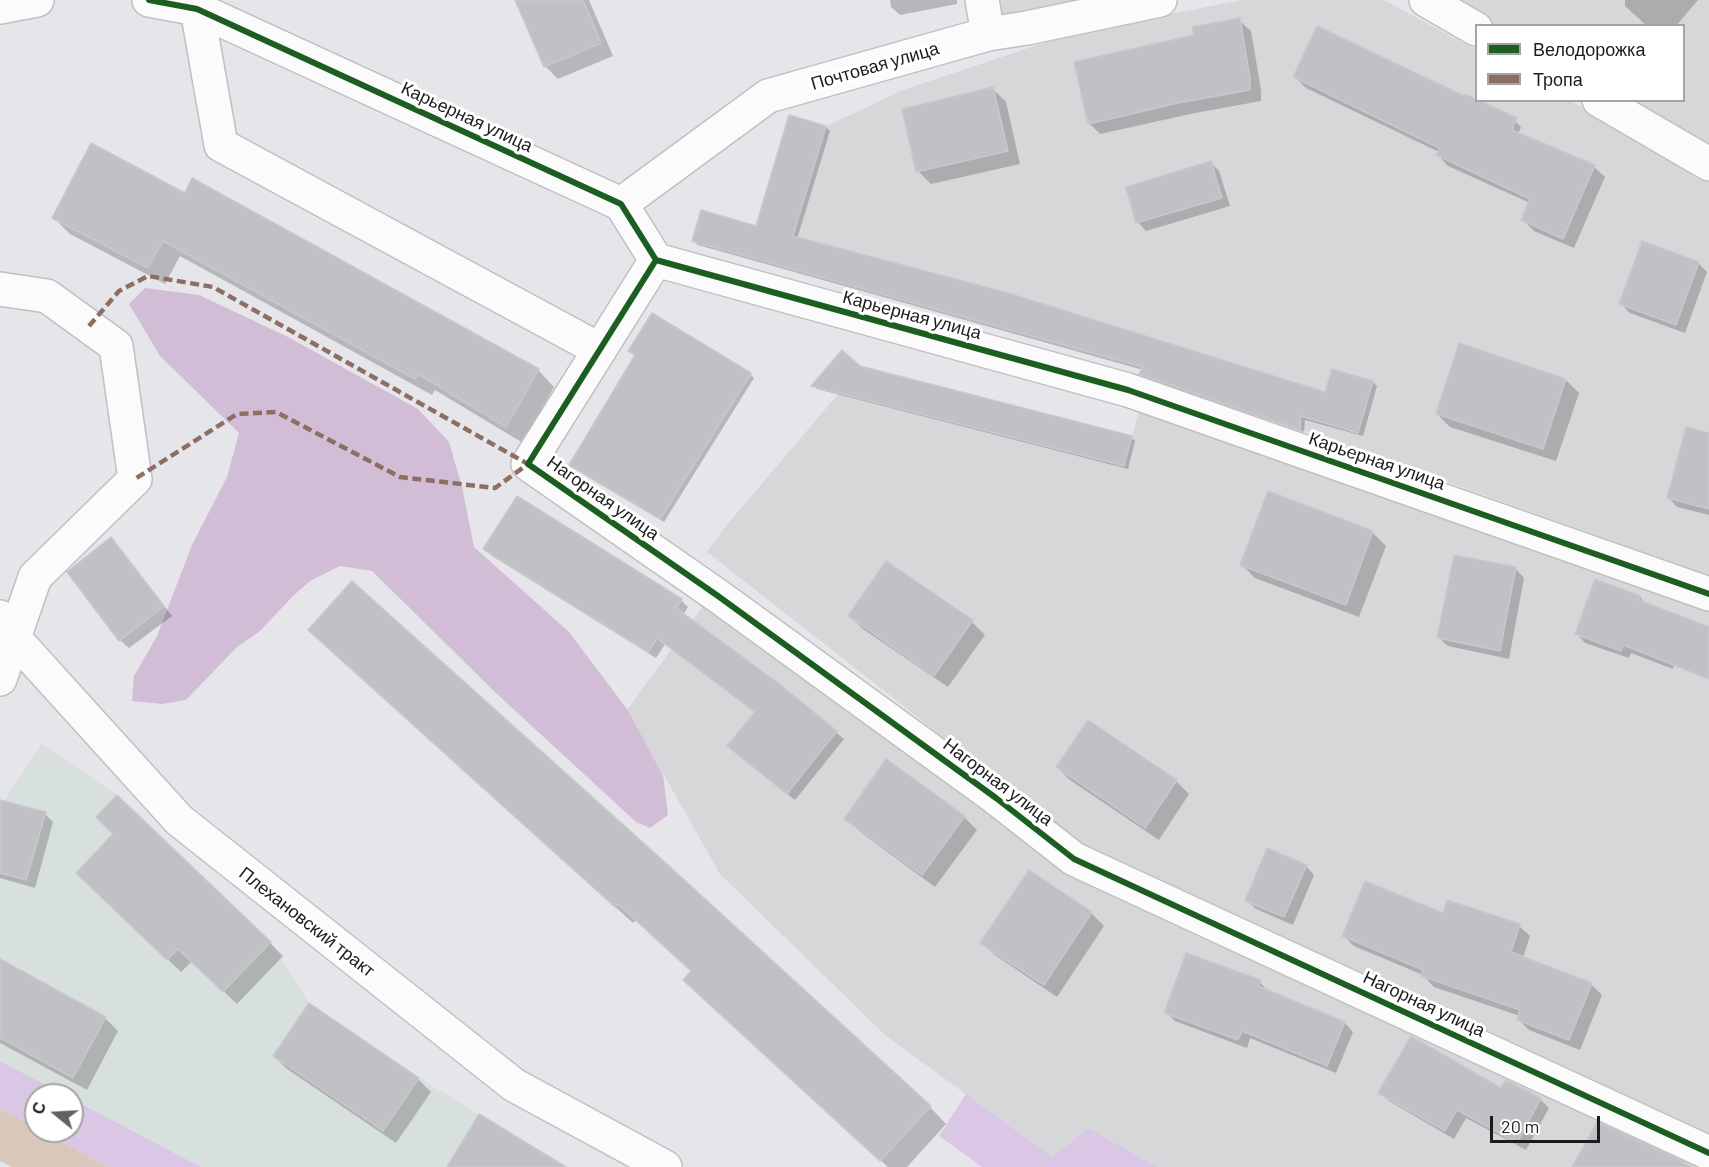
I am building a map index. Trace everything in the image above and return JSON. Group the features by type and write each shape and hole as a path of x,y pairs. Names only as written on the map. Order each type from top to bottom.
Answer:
{"street":[{"path":"0,7 36,0"},
{"name":"Карьерная улица","path":"149,0 197,9 621,204"},
{"path":"982,0 988,34"},
{"name":"Почтовая улица","path":"621,204 768,96 988,34 1160,0"},
{"path":"1426,0 1475,28"},
{"path":"197,9 221,145 600,350"},
{"path":"1602,102 1709,164"},
{"path":"621,204 656,260"},
{"name":"Карьерная улица","path":"656,260 1128,390 1709,594"},
{"name":"Нагорная улица","path":"656,260 528,464 814,665 996,798 1074,859 1709,1153"},
{"path":"0,289 46,296 116,346 135,479 35,577 8,628 0,680"},
{"name":"Плехановский тракт","path":"8,628 179,820 514,1085 665,1167"}],"shaded area":[{"path":"990,0 1098,0 993,21"},
{"path":"1242,0 1384,0 1475,49 1475,102 1572,102 1709,175 1709,576 1300,429 1304,385 1008,293 793,236 827,126 903,90 1070,34"},
{"path":"1451,0 1709,0 1709,153 1623,102 1685,102 1685,24 1492,24"},
{"path":"145,288 199,295 288,337 418,409 449,442 462,487 474,547 569,632 627,709 663,775 668,815 650,828 636,822 497,694 372,571 340,566 310,581 260,631 237,647 186,700 162,704 132,701 134,676 157,636 192,545 227,477 239,433 160,356 129,304"},
{"path":"839,393 1124,466 1139,411 1709,605 1709,1142 1086,849 707,552 725,527"},
{"path":"708,599 1067,870 1709,1167 1157,1167 1089,1128 1052,1157 885,1035 720,874 627,710"},
{"path":"42,744 117,795 271,942 309,1003 419,1078 566,1167 201,1167 84,1105 84,1083 42,1083 0,1061 0,813 4,801"},
{"path":"0,1061 42,1083 24,1083 24,1121 0,1109"},
{"path":"966,1094 1052,1157 1089,1128 1157,1167 982,1167 939,1136"},
{"path":"84,1105 201,1167 107,1167 64,1143 84,1143"},
{"path":"0,1109 24,1121 24,1143 64,1143 107,1167 12,1167 0,1161"}],"building":[{"path":"515,0 583,0 601,43 544,67"},
{"path":"1240,18 1250,90 1183,102 1088,124 1074,62 1194,35 1192,27"},
{"path":"1317,26 1464,96 1465,94 1475,99 1475,102 1482,102 1517,118 1512,130 1595,165 1563,239 1521,220 1530,199 1436,155 1439,148 1293,77"},
{"path":"993,87 1008,151 916,172 902,109"},
{"path":"789,115 826,126 793,236 1008,293 1325,392 1332,369 1373,381 1358,433 1301,416 1300,429 1139,374 1143,367 692,241 701,210 756,226"},
{"path":"91,143 185,193 192,178 539,369 506,427 418,374 415,379 163,241 148,268 52,218"},
{"path":"1211,161 1222,198 1136,223 1126,187"},
{"path":"1642,241 1699,262 1676,325 1619,304"},
{"path":"652,313 751,373 660,519 569,465 635,355 628,351"},
{"path":"1459,343 1566,379 1543,449 1436,414"},
{"path":"842,350 860,366 1132,436 1124,466 811,386"},
{"path":"1686,427 1709,433 1709,509 1667,498"},
{"path":"1268,491 1373,531 1346,605 1240,565"},
{"path":"517,496 682,599 676,608 778,683 837,731 787,794 727,746 755,712 657,638 648,652 483,549"},
{"path":"111,537 164,606 119,641 67,572"},
{"path":"1454,555 1516,567 1500,651 1437,638"},
{"path":"886,561 973,620 934,676 848,616"},
{"path":"1595,579 1640,596 1639,600 1709,627 1709,679 1623,645 1621,651 1575,634"},
{"path":"352,581 668,865 931,1106 880,1161 683,980 691,971 618,904 615,907 308,630"},
{"path":"1088,720 1177,780 1145,828 1056,767"},
{"path":"886,759 965,816 922,875 844,819"},
{"path":"117,795 271,942 223,992 178,949 167,960 76,873 113,834 96,817"},
{"path":"0,800 46,812 26,880 0,873"},
{"path":"1267,848 1307,865 1284,917 1245,901"},
{"path":"1029,870 1092,912 1044,985 980,943"},
{"path":"1365,881 1443,913 1447,900 1520,924 1511,952 1592,983 1569,1040 1517,1020 1520,1010 1421,976 1423,970 1342,936"},
{"path":"1186,953 1261,980 1258,986 1345,1022 1327,1066 1242,1031 1238,1040 1164,1013"},
{"path":"0,959 106,1017 73,1078 0,1038"},
{"path":"309,1003 419,1078 383,1131 273,1056"},
{"path":"1411,1036 1501,1088 1506,1080 1541,1098 1517,1143 1457,1110 1445,1131 1378,1093"},
{"path":"479,1114 566,1167 447,1167"},
{"path":"1597,1122 1672,1156 1691,1167 1572,1167"}],"marked path":[{"path":"89,326 119,291 148,276 213,287 528,464 495,488 400,477 276,412 237,414 135,479"}],"cycle path":[{"path":"149,0 197,9 621,204 656,260 1128,390 1709,594"},
{"path":"656,260 528,464 718,596 996,798 1074,859 1709,1153"}]}
